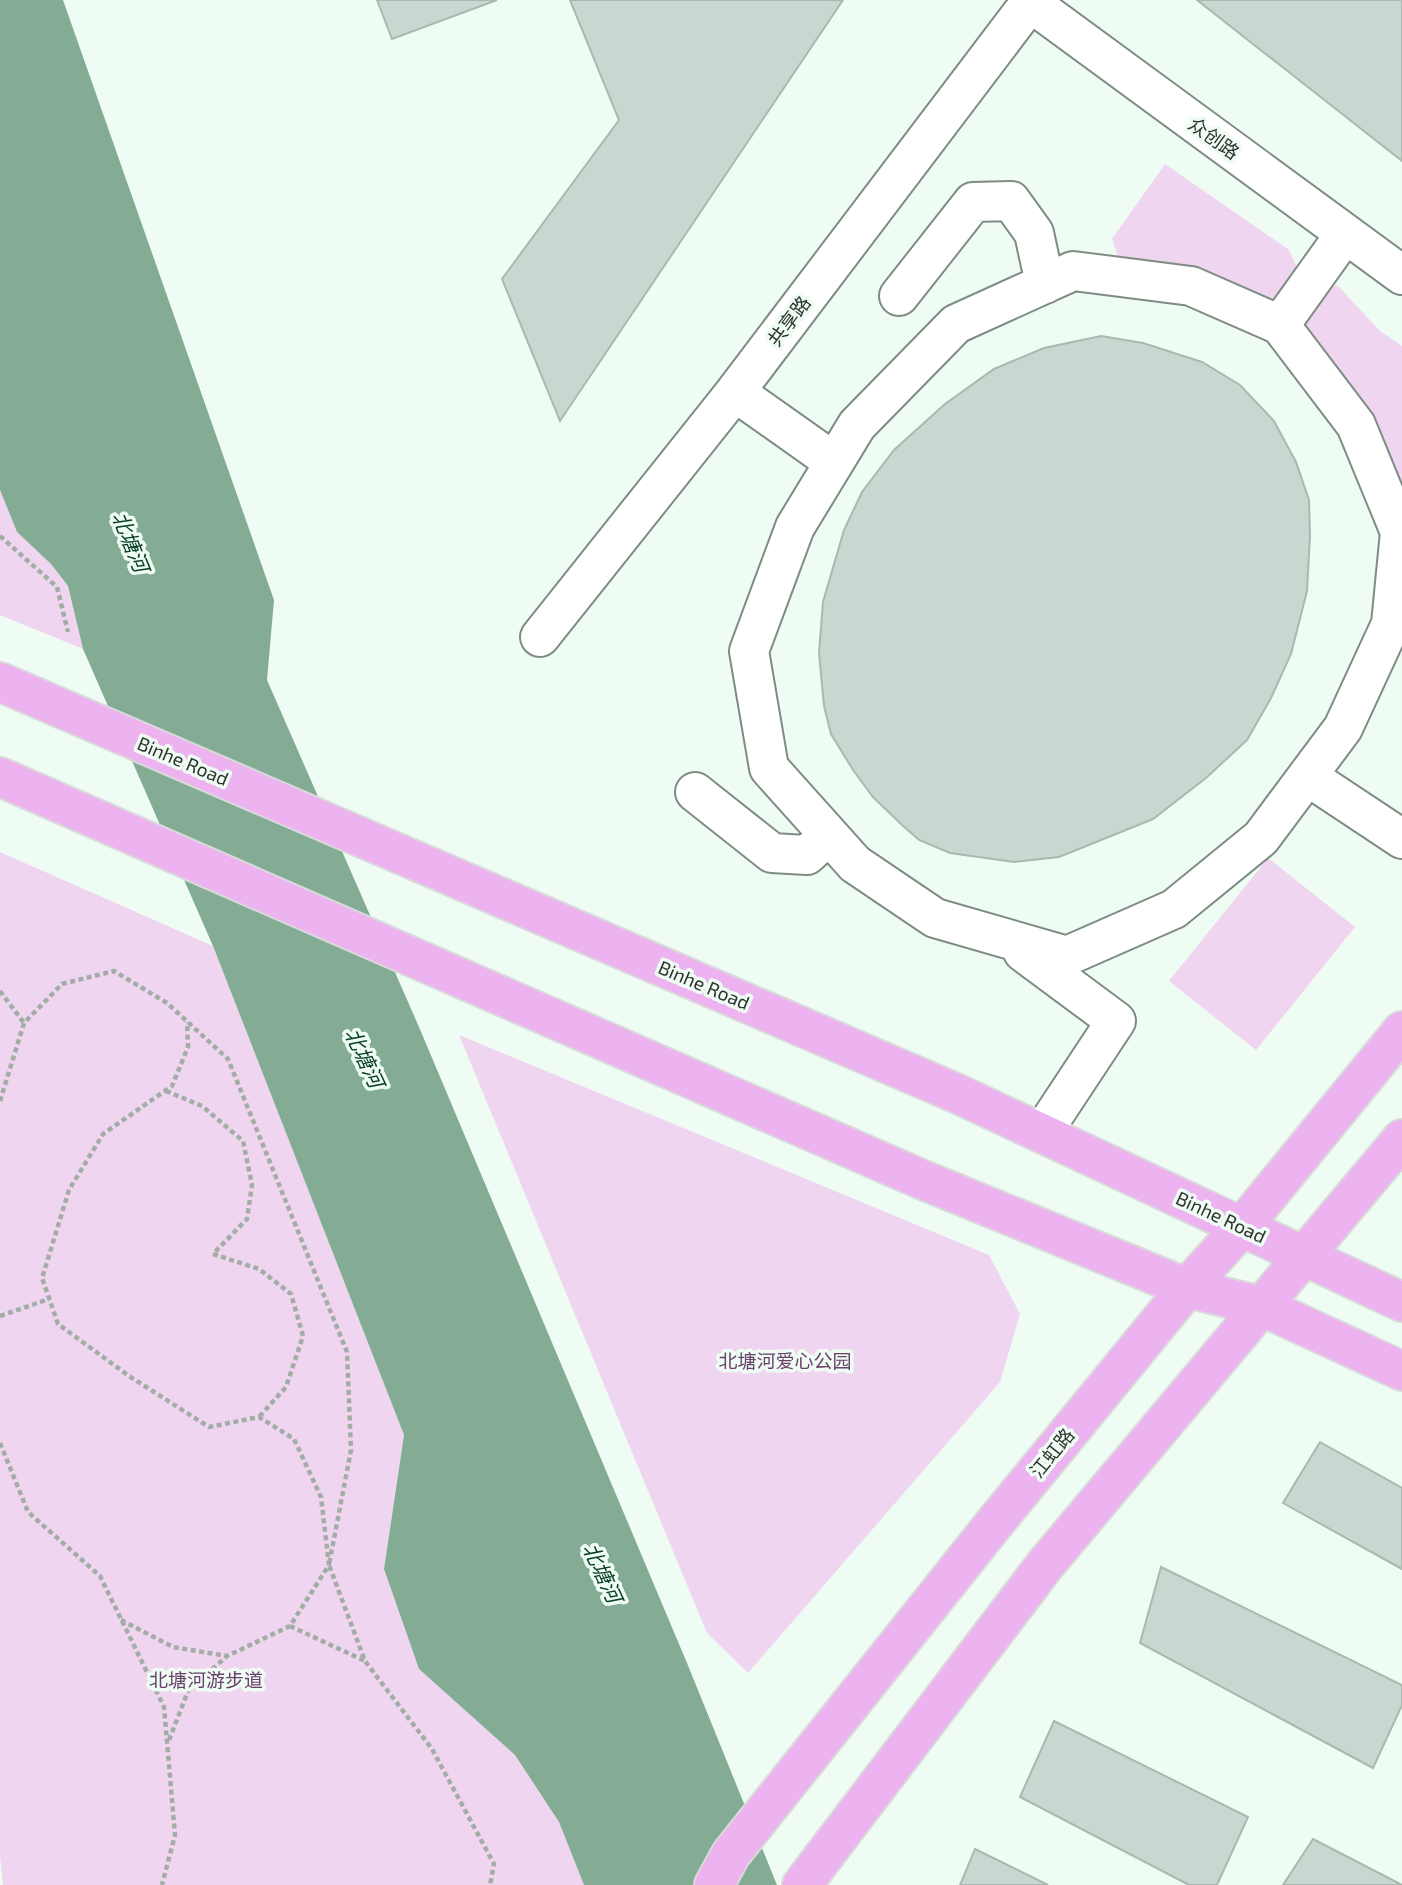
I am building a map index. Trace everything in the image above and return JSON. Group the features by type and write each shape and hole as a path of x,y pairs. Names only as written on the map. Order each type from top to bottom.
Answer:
{"main road":[{"name":"Binhe Road","path":"0,682 958,1094 1402,1302"},
{"path":"0,777 923,1180 1187,1288 1261,1306 1402,1371"},
{"name":"江虹路","path":"714,1885 731,1854 993,1525 1402,1031"},
{"path":"802,1885 1045,1565 1402,1139"}],"street":[{"name":"众创路","path":"1030,1 1402,275"},
{"name":"共享路","path":"541,637 735,392 1030,1"},
{"path":"899,296 974,202 1011,201 1034,233 1045,284"},
{"path":"1280,325 1345,234"},
{"path":"1073,271 1191,286 1280,325 1356,425 1401,532 1391,624 1343,728 1261,838 1174,909 1068,957 935,918 855,864 769,768 749,651 795,527 856,425 956,324 1073,271"},
{"path":"735,392 834,463"},
{"path":"1307,776 1402,839"},
{"path":"695,792 772,853 807,855 829,835"},
{"path":"1004,938 1115,1021 1042,1133"}],"path":[{"path":"0,536 57,587 68,632"},
{"path":"0,1101 24,1023 62,984 114,971 167,1003 228,1059 348,1352 351,1450 329,1565 290,1626 227,1656 188,1691 168,1743"},
{"path":"0,991 24,1023"},
{"path":"166,1091 202,1106 243,1141 252,1185 247,1219 213,1254 259,1269 291,1294 303,1336 286,1387 259,1417 209,1427 129,1376 58,1324 41,1278 69,1190 103,1133 172,1086 188,1047 187,1021"},
{"path":"0,1316 49,1299"},
{"path":"259,1417 294,1439 321,1497 329,1565 365,1661 432,1749 494,1864 490,1885"},
{"path":"0,1443 28,1512 100,1576 164,1707 175,1835 162,1885"},
{"path":"121,1620 173,1647 227,1656"},
{"path":"290,1626 365,1661"}],"green space":[{"path":"1165,164 1289,250 1300,274 1284,299 1266,298 1224,279 1195,271 1119,259 1112,239"},
{"path":"1338,286 1380,331 1402,346 1402,485 1386,444 1353,389 1312,342 1298,319 1320,287"},
{"path":"0,490 17,532 51,564 68,586 83,649 0,615"},
{"name":"北塘河游步道","path":"0,852 213,946 404,1435 384,1569 419,1669 515,1755 559,1822 584,1885 3,1885 0,1855"},
{"path":"1268,858 1355,927 1256,1050 1169,981"},
{"name":"北塘河爱心公园","path":"459,1035 989,1255 1020,1314 1000,1382 748,1673 707,1633"}],"water":[{"name":"北塘河","path":"0,0 63,0 274,600 267,680 419,1027 687,1663 777,1885 584,1885 559,1822 515,1755 419,1669 384,1569 404,1435 213,946 83,649 68,586 51,564 17,532 0,490"}],"building":[{"path":"377,0 497,0 392,39"},
{"path":"570,0 843,0 560,421 502,279 619,120"},
{"path":"1197,0 1402,0 1402,161"},
{"path":"1101,336 1143,343 1202,362 1240,385 1274,421 1296,462 1309,500 1307,591 1291,654 1271,698 1247,740 1206,778 1153,819 1059,857 1014,862 950,853 919,840 873,797 831,734 824,706 819,653 823,602 844,530 862,492 894,450 945,404 994,369 1044,348"},
{"path":"1320,1442 1402,1488 1402,1569 1283,1503"},
{"path":"1161,1567 1402,1685 1402,1705 1373,1768 1140,1643"},
{"path":"1054,1721 1248,1817 1217,1885 1189,1885 1020,1797"},
{"path":"1313,1839 1402,1885 1283,1885"},
{"path":"975,1849 1048,1885 960,1885"}]}
